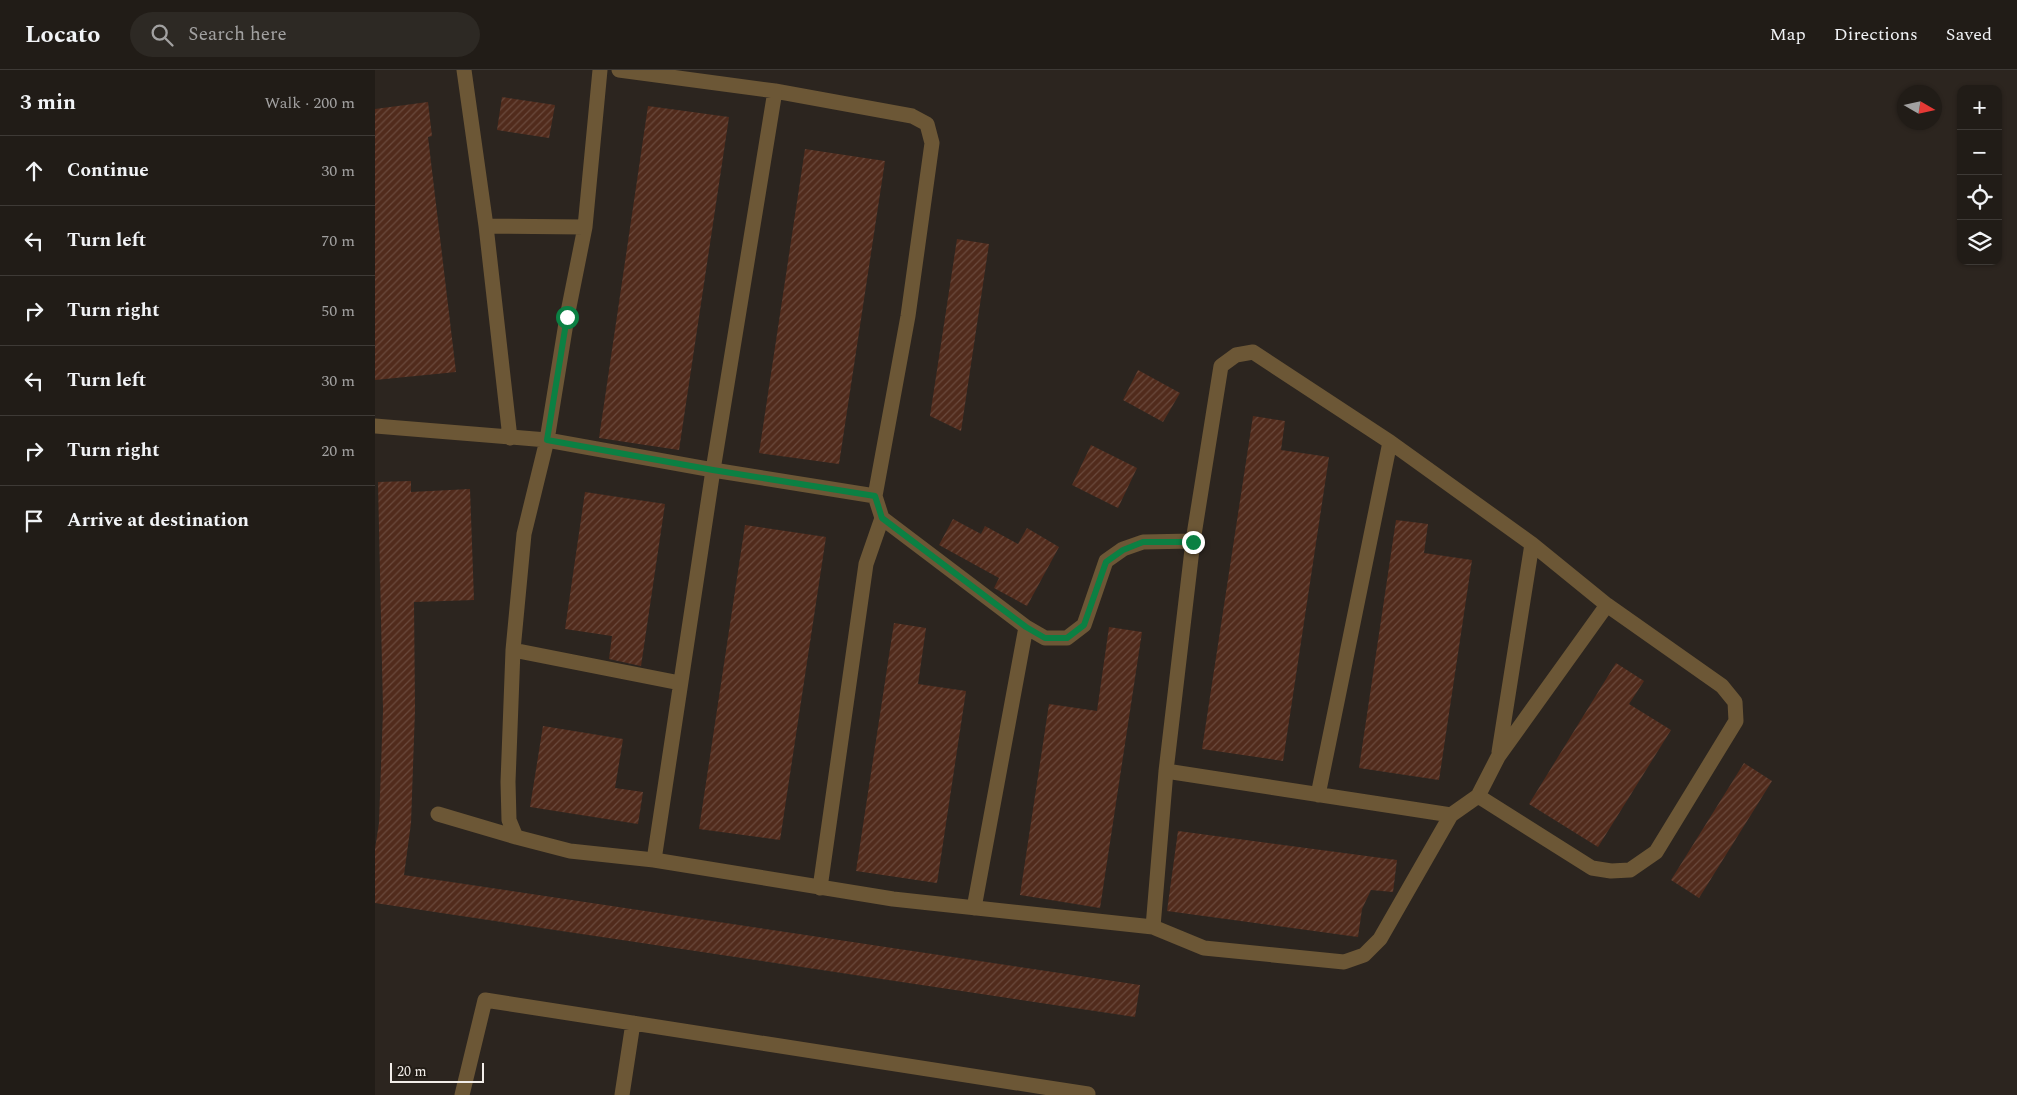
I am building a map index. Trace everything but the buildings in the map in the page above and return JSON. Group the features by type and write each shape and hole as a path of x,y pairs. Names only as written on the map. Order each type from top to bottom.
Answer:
{"street":[{"path":"464,70 486,226 510,438"},
{"path":"516,837 509,820 508,808 513,650 524,534 547,440 567,317 585,227 600,70"},
{"path":"619,70 775,91 912,116 927,124 931,142 908,316 875,496 882,518 1026,627 1045,638 1067,638 1084,625 1106,562 1123,550 1143,542 1193,542"},
{"path":"654,860 713,470 775,91"},
{"path":"486,226 585,227"},
{"path":"1153,927 1166,771 1193,542 1221,366 1236,355 1253,352 1390,442 1532,544 1607,605 1722,686 1735,702 1736,721 1656,852 1630,870 1611,871 1592,868 1477,796"},
{"path":"375,426 547,440 713,470 875,496"},
{"path":"1318,795 1390,442"},
{"path":"820,888 866,564 882,518"},
{"path":"1498,757 1532,544"},
{"path":"438,814 516,837 570,850 654,860 820,888 974,908 1153,927 1204,948 1344,962 1364,955 1379,939 1451,815 1477,796 1498,757 1607,605"},
{"path":"974,908 1026,627"},
{"path":"513,650 680,683"},
{"path":"1166,771 1451,815"},
{"path":"462,1095 485,1000 1088,1094"},
{"path":"622,1095 633,1023"}],"route":[{"path":"567,317 547,440 713,470 875,496 882,518 1026,627 1045,638 1067,638 1084,625 1106,562 1123,550 1143,542 1193,542"}]}
